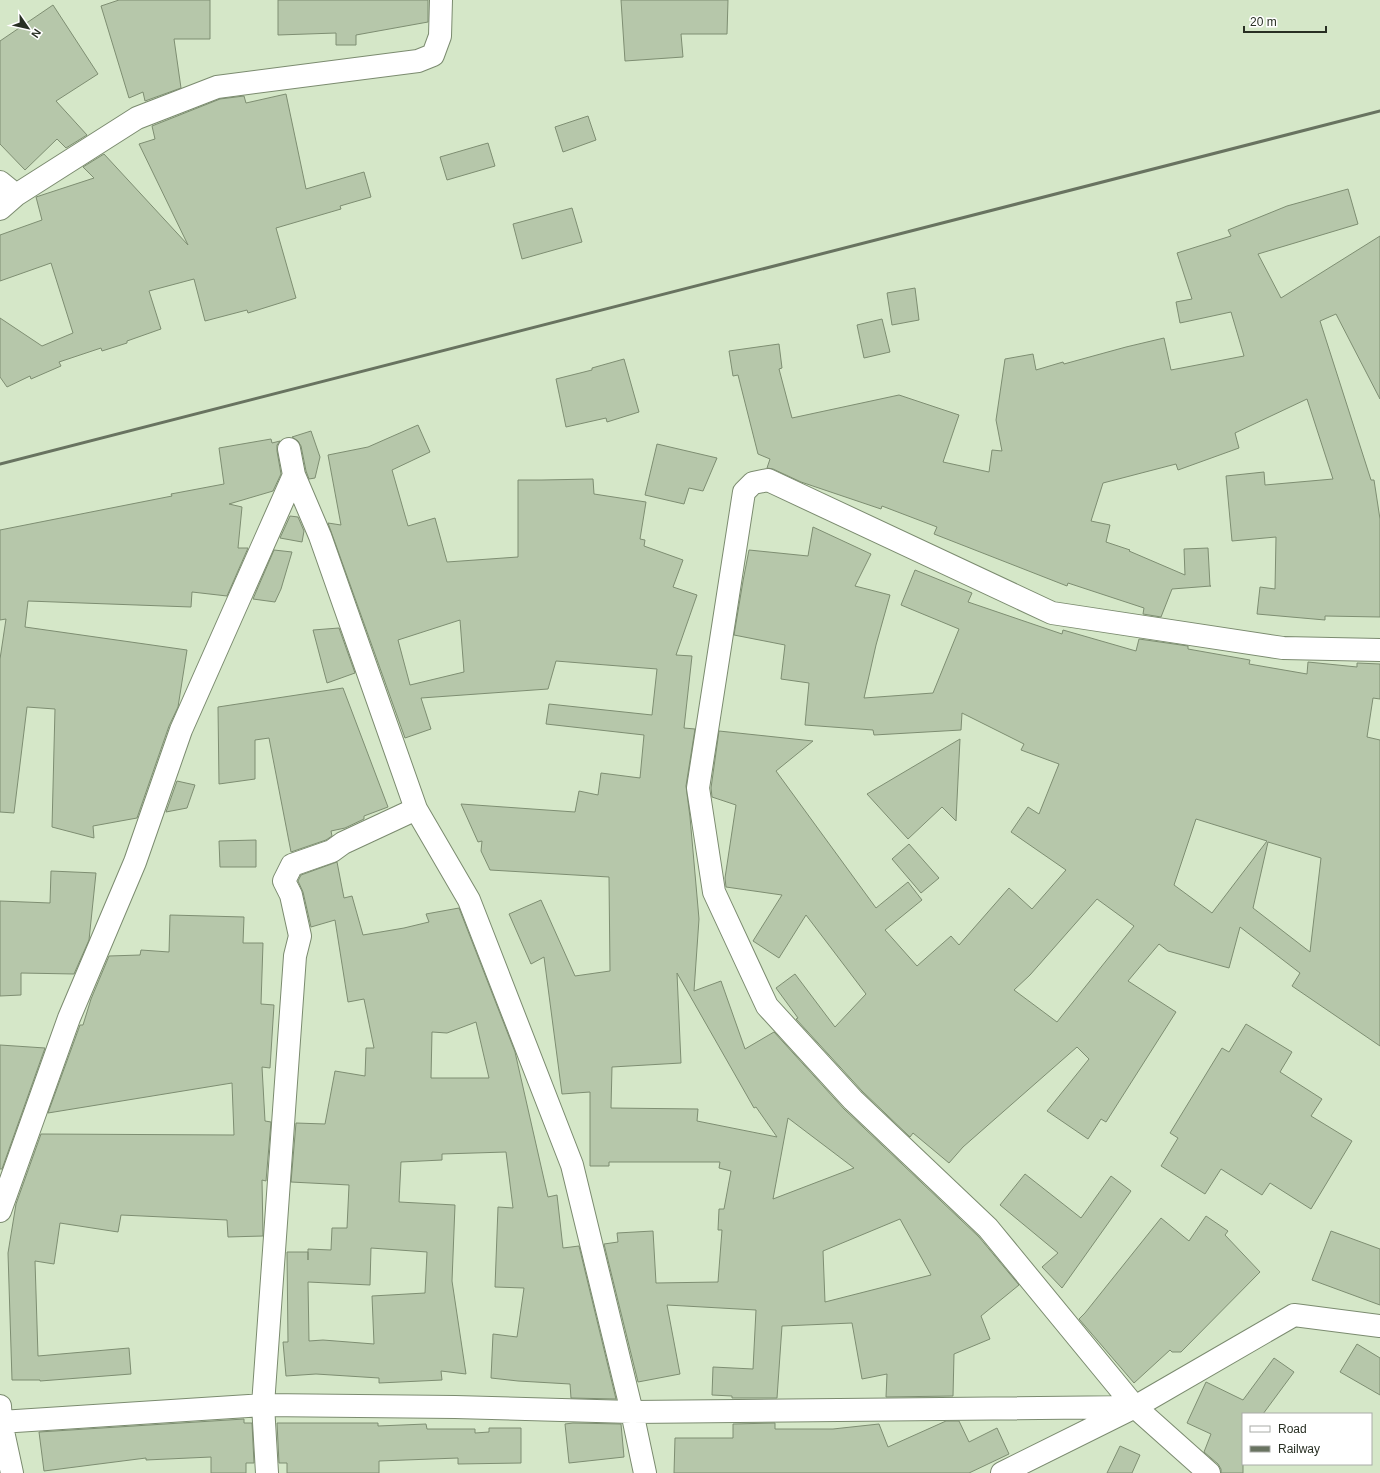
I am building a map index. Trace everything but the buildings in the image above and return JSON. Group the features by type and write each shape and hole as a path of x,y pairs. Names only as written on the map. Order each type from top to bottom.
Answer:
{"street":[{"path":"5,195 137,118 217,87 418,62 432,55 440,36 441,0"},
{"path":"289,449 294,475 320,536 416,809 469,900 572,1165 632,1412 645,1473"},
{"path":"0,1211 69,1018 135,862 181,730 294,475"},
{"path":"1209,1473 1135,1407 988,1228 853,1100 767,1006 714,892 698,788 744,492 753,483 768,480 1052,612 1283,648 1380,650"},
{"path":"267,1473 263,1405 295,956 300,936 291,895 284,881 292,865 332,851 342,843 416,809"},
{"path":"1002,1473 1135,1407 1294,1315 1380,1326"},
{"path":"12,1473 0,1417 263,1405 454,1407 632,1412 1135,1407"}],"railway":[{"path":"0,464 1380,111"}]}
